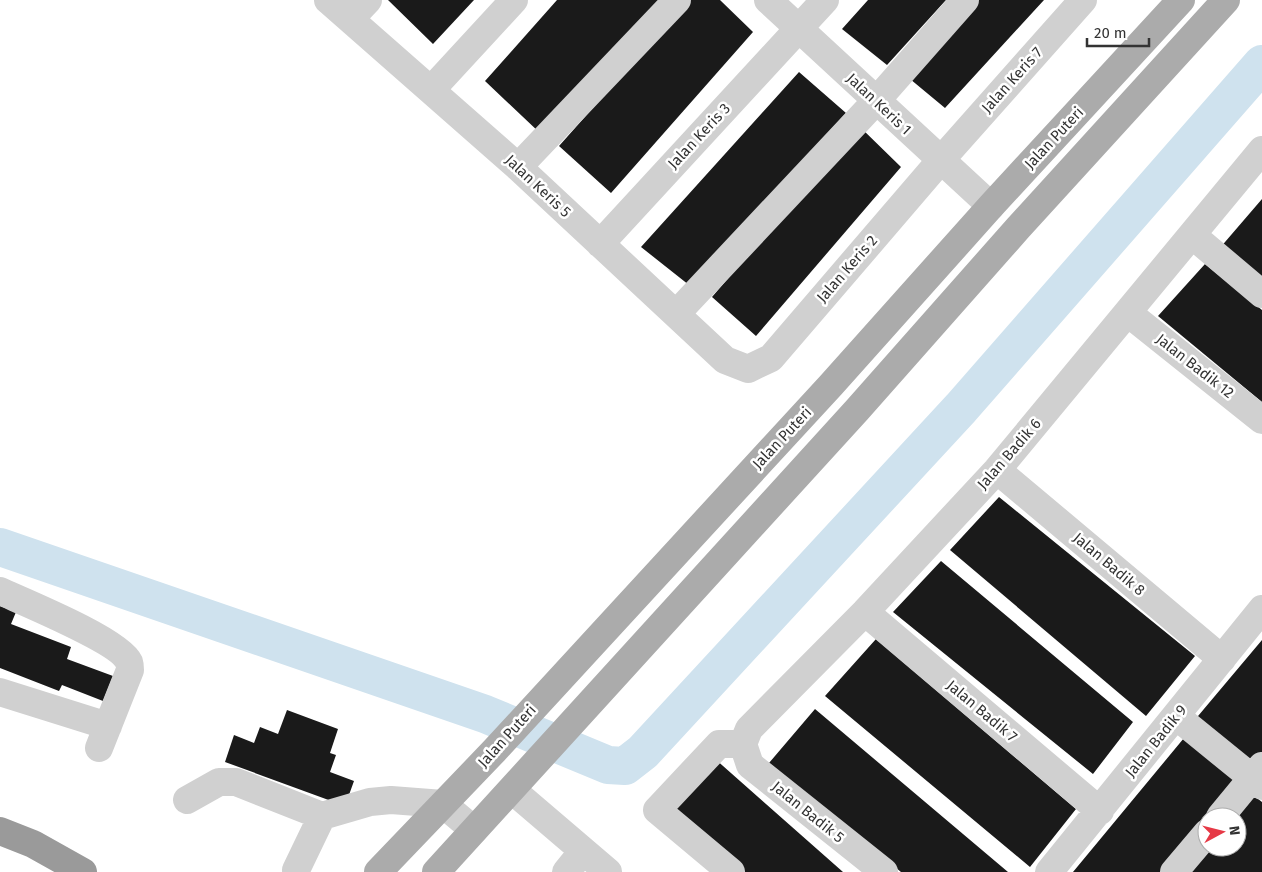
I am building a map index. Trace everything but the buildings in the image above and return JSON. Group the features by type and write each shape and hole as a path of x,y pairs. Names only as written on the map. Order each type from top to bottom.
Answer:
{"highway":[{"path":"0,831 32,844 83,872"}],"main road":[{"name":"Jalan Puteri","path":"378,872 494,751 831,385 991,206 1181,0"},
{"path":"436,872 857,410 1018,228 1226,0"},
{"path":"831,385 857,410"}],"street":[{"name":"Jalan Keris 5","path":"328,0 359,10 431,90 518,167 725,360 748,369"},
{"path":"431,90 514,0"},
{"path":"518,167 677,0"},
{"name":"Jalan Keris 1","path":"768,0 940,161 991,206"},
{"name":"Jalan Keris 3","path":"600,244 825,0"},
{"path":"676,314 876,101 965,0"},
{"name":"Jalan Keris 7","path":"940,161 1083,0"},
{"name":"Jalan Badik 6","path":"743,744 749,729 865,612 997,470 1261,155"},
{"name":"Jalan Keris 2","path":"748,369 771,358 940,161"},
{"path":"1192,235 1262,294"},
{"name":"Jalan Badik 12","path":"1128,313 1262,420"},
{"name":"Jalan Badik 8","path":"997,470 1222,659"},
{"path":"0,591 102,638 129,661 130,670 104,737 0,692"},
{"name":"Jalan Badik 9","path":"1049,872 1262,609"},
{"name":"Jalan Badik 7","path":"865,612 1100,810"},
{"path":"1176,716 1259,777 1230,807"},
{"path":"731,872 657,810 719,744 743,744"},
{"name":"Jalan Badik 5","path":"743,744 750,765 884,872"},
{"path":"187,800 220,782 236,782 322,816 370,802 391,800 443,804 474,830"},
{"path":"518,782 572,866 608,872"},
{"path":"296,870 322,816"},
{"path":"1174,872 1197,845"}],"waterway":[{"path":"0,547 485,714 608,765 625,766 643,752 961,408 1262,64"}]}
